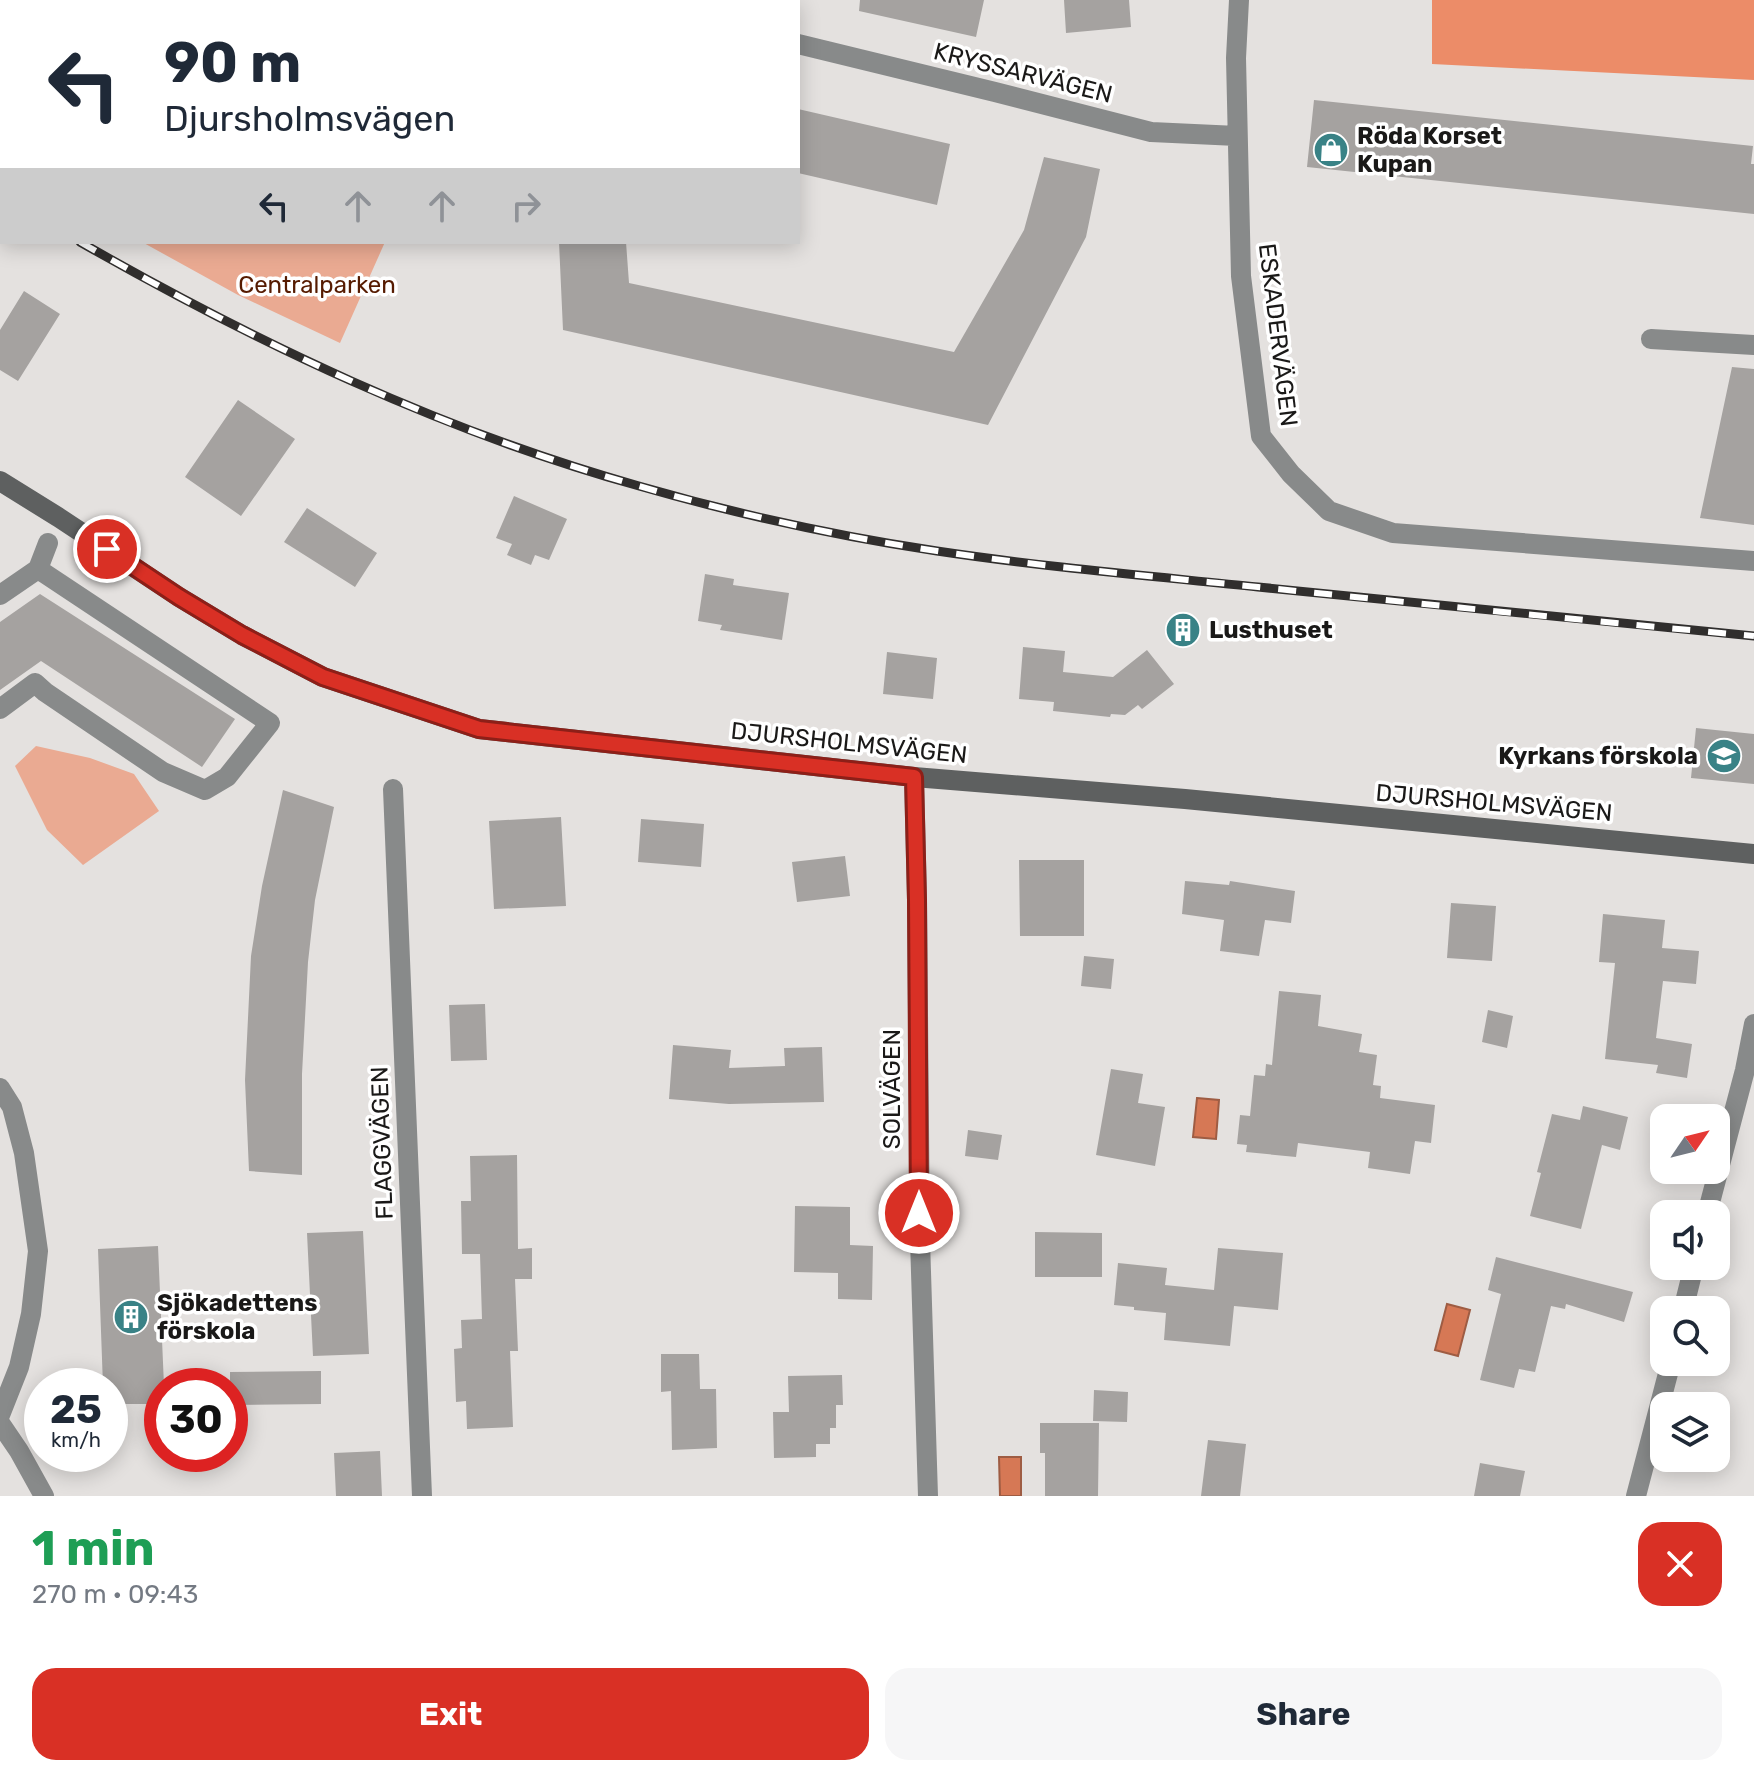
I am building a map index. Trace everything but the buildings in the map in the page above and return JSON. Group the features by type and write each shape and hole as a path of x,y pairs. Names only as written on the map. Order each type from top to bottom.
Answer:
{"street":[{"name":"ESKADERVÄGEN","path":"1239,0 1236,58 1241,276 1261,436 1291,474 1329,511 1393,533 1754,561"},
{"name":"KRYSSARVÄGEN","path":"800,44 1151,132 1237,136"},
{"path":"1651,339 1754,345"},
{"name":"DJURSHOLMSVÄGEN","path":"0,481 179,597 242,635 323,677 479,729 914,777 1185,799 1754,854"},
{"path":"0,595 38,569 48,543"},
{"path":"0,709 35,683 163,772 205,790 227,777 270,723 38,569"},
{"name":"SOLVÄGEN","path":"914,777 920,1240 928,1496"},
{"name":"FLAGGVÄGEN","path":"393,789 422,1496"},
{"path":"1711,1200 1754,1024"},
{"path":"0,1088 12,1107 24,1153 38,1251 31,1314 19,1367 0,1415"},
{"path":"1636,1496 1667,1376"},
{"path":"0,1423 44,1496"}],"green space":[{"name":"Centralparken","path":"146,244 384,244 340,343 238,295"},
{"path":"36,746 90,758 134,774 159,811 83,865 47,830 15,766"}],"shaded area":[{"path":"1432,0 1754,0 1754,80 1432,64"},
{"path":"1197,1098 1219,1100 1216,1139 1193,1137"},
{"path":"1447,1304 1470,1310 1458,1356 1435,1350"},
{"path":"999,1457 1021,1457 1021,1496 1000,1496"}],"railway":[{"path":"84,244 214,315 422,411 566,464 750,515 899,545 1017,562 1754,636"}],"place":[{"name":"Röda Korset Kupan","path":"1331,150"},
{"name":"Lusthuset","path":"1183,630"},
{"name":"Kyrkans förskola","path":"1724,756"},
{"name":"Sjökadettens förskola","path":"131,1317"}],"route":[{"path":"107,549 242,635 323,677 479,729 914,777 919,1213"}]}
